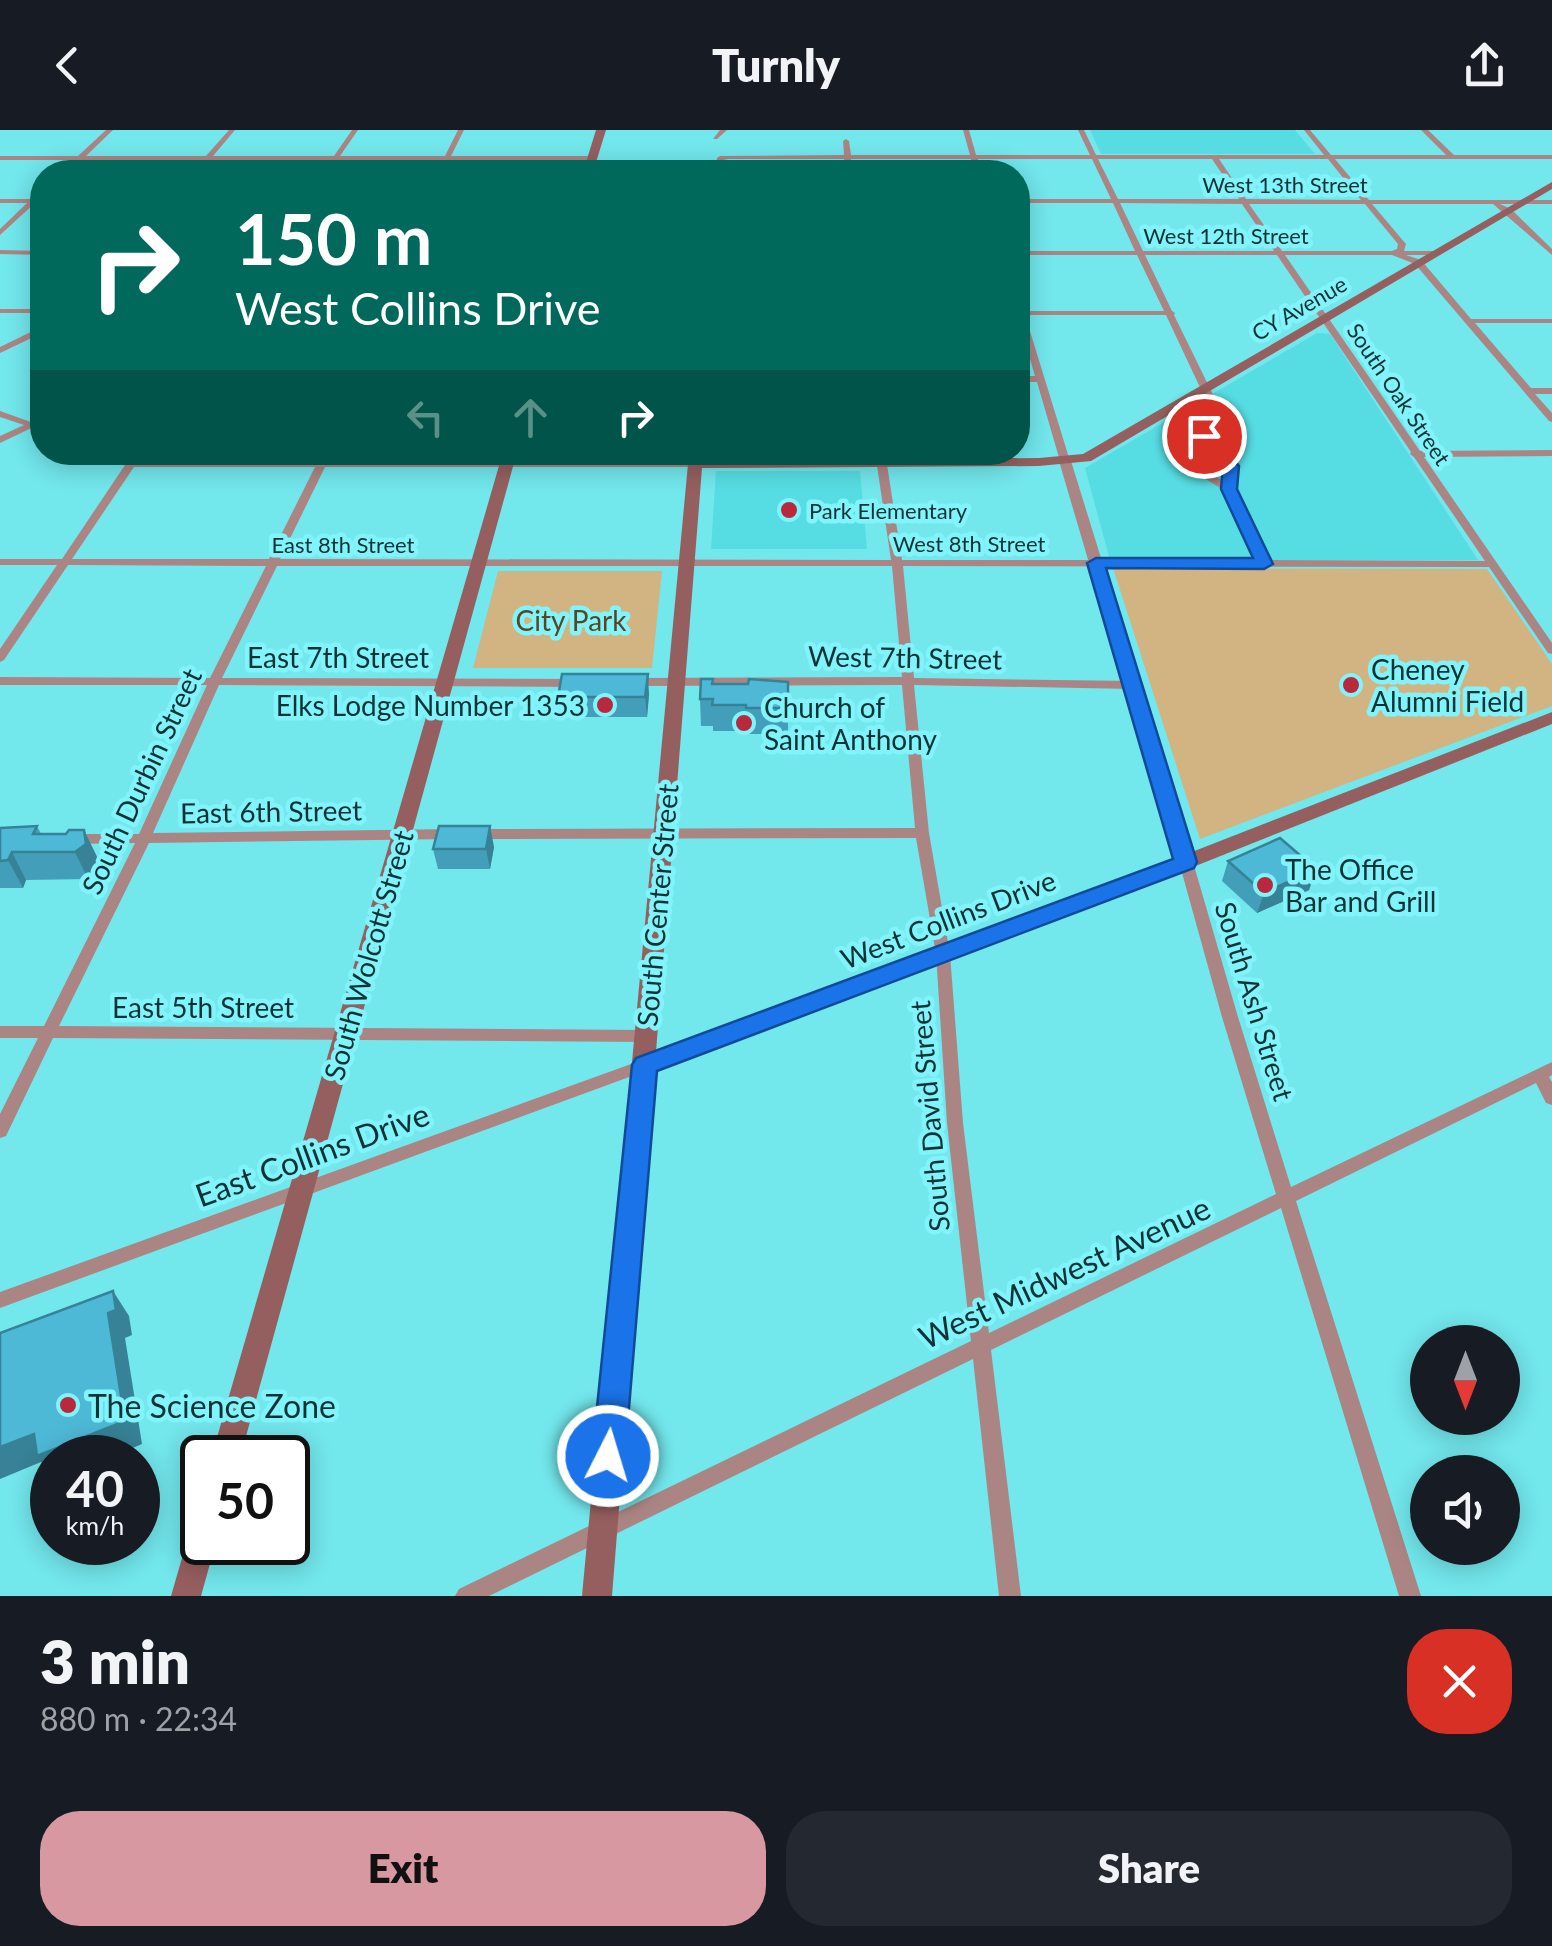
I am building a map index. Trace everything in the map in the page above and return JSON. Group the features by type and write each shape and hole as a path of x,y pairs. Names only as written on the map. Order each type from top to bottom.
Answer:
{"main road":[{"path":"594,158 601,130"},
{"name":"CY Avenue","path":"1065,461 1086,458 1204,385 1552,185"},
{"path":"1030,460 1065,461"},
{"name":"South Wolcott Street","path":"231,1435 507,465"},
{"name":"South Center Street","path":"596,1596 695,465"},
{"name":"West Collins Drive","path":"645,1065 1186,862 1552,718"},
{"path":"186,1596 195,1565"}],"street":[{"path":"80,158 110,130"},
{"path":"208,158 232,130"},
{"path":"336,158 354,130"},
{"path":"446,158 461,130"},
{"path":"715,138 724,130"},
{"path":"966,130 973,160"},
{"path":"1081,130 1217,413 1194,459 1204,474 1229,489"},
{"path":"1306,130 1402,244 1434,252"},
{"path":"1424,130 1452,157"},
{"path":"846,141 848,160"},
{"name":"South Oak Street","path":"1214,157 1552,651"},
{"path":"720,160 1552,157"},
{"path":"0,158 594,158"},
{"path":"0,202 30,201"},
{"path":"1470,201 1508,211 1552,252"},
{"name":"West 13th Street","path":"1030,202 1552,202"},
{"path":"0,233 30,208"},
{"path":"1393,252 1401,250 1402,244"},
{"path":"0,252 30,253"},
{"name":"West 12th Street","path":"1030,252 1434,252"},
{"path":"1393,252 1418,262 1552,419"},
{"path":"0,311 30,311"},
{"path":"1030,311 1171,313"},
{"path":"1468,321 1552,321"},
{"path":"0,350 30,336"},
{"name":"South Ash Street","path":"1030,350 1410,1596"},
{"path":"1030,379 1039,379"},
{"path":"1528,391 1552,391"},
{"path":"0,414 30,422"},
{"path":"0,440 30,428"},
{"path":"1204,436 1231,466 1229,489 1264,564"},
{"path":"1415,454 1552,453"},
{"path":"0,658 130,465"},
{"name":"South Durbin Street","path":"0,1131 321,465"},
{"name":"South David Street","path":"882,465 897,563 922,832 943,954 955,1123 1010,1596"},
{"name":"West 8th Street","path":"686,561 1492,564"},
{"name":"East 8th Street","path":"0,562 686,561"},
{"name":"East 7th Street","path":"0,681 597,683"},
{"path":"616,682 675,682"},
{"name":"West 7th Street","path":"675,682 1134,685"},
{"name":"East 6th Street","path":"51,839 922,832"},
{"name":"East 5th Street","path":"0,1032 647,1036"},
{"name":"East Collins Drive","path":"0,1300 645,1065"},
{"path":"1546,1071 1552,1098"},
{"name":"West Midwest Avenue","path":"466,1596 1546,1071"}],"shaded area":[{"path":"1090,130 1295,130 1315,154 1101,154"},
{"path":"1317,333 1330,334 1478,560 1110,560 1085,468"},
{"name":"Park Elementary","path":"716,471 860,471 867,549 711,549"}],"green space":[{"name":"Cheney Alumni Field","path":"1113,568 1487,569 1552,664 1552,706 1200,839"},
{"name":"City Park","path":"498,571 662,571 652,668 473,668"}],"building":[{"path":"562,674 648,674 645,697 558,697"},
{"path":"701,679 713,679 712,684 748,684 749,679 788,682 788,708 712,705 713,699 700,699"},
{"path":"37,826 33,834 84,830 86,844 75,852 12,852 8,860 0,861 0,828"},
{"path":"439,826 490,826 486,849 433,849"},
{"path":"1280,838 1316,869 1264,893 1228,861"},
{"name":"The Science Zone","path":"113,1291 116,1310 108,1313 125,1421 90,1435 34,1434 0,1447 0,1333"}],"place":[{"name":"Park Elementary","path":"789,510"},
{"name":"Cheney Alumni Field","path":"1351,685"},
{"name":"Elks Lodge Number 1353","path":"605,705"},
{"name":"Church of Saint Anthony","path":"744,723"},
{"name":"The Office Bar and Grill","path":"1265,885"},
{"name":"The Science Zone","path":"68,1405"}],"route":[{"path":"608,1456 645,1065 1186,862 1096,563 1264,564 1229,489 1228,458 1204,436"}]}
